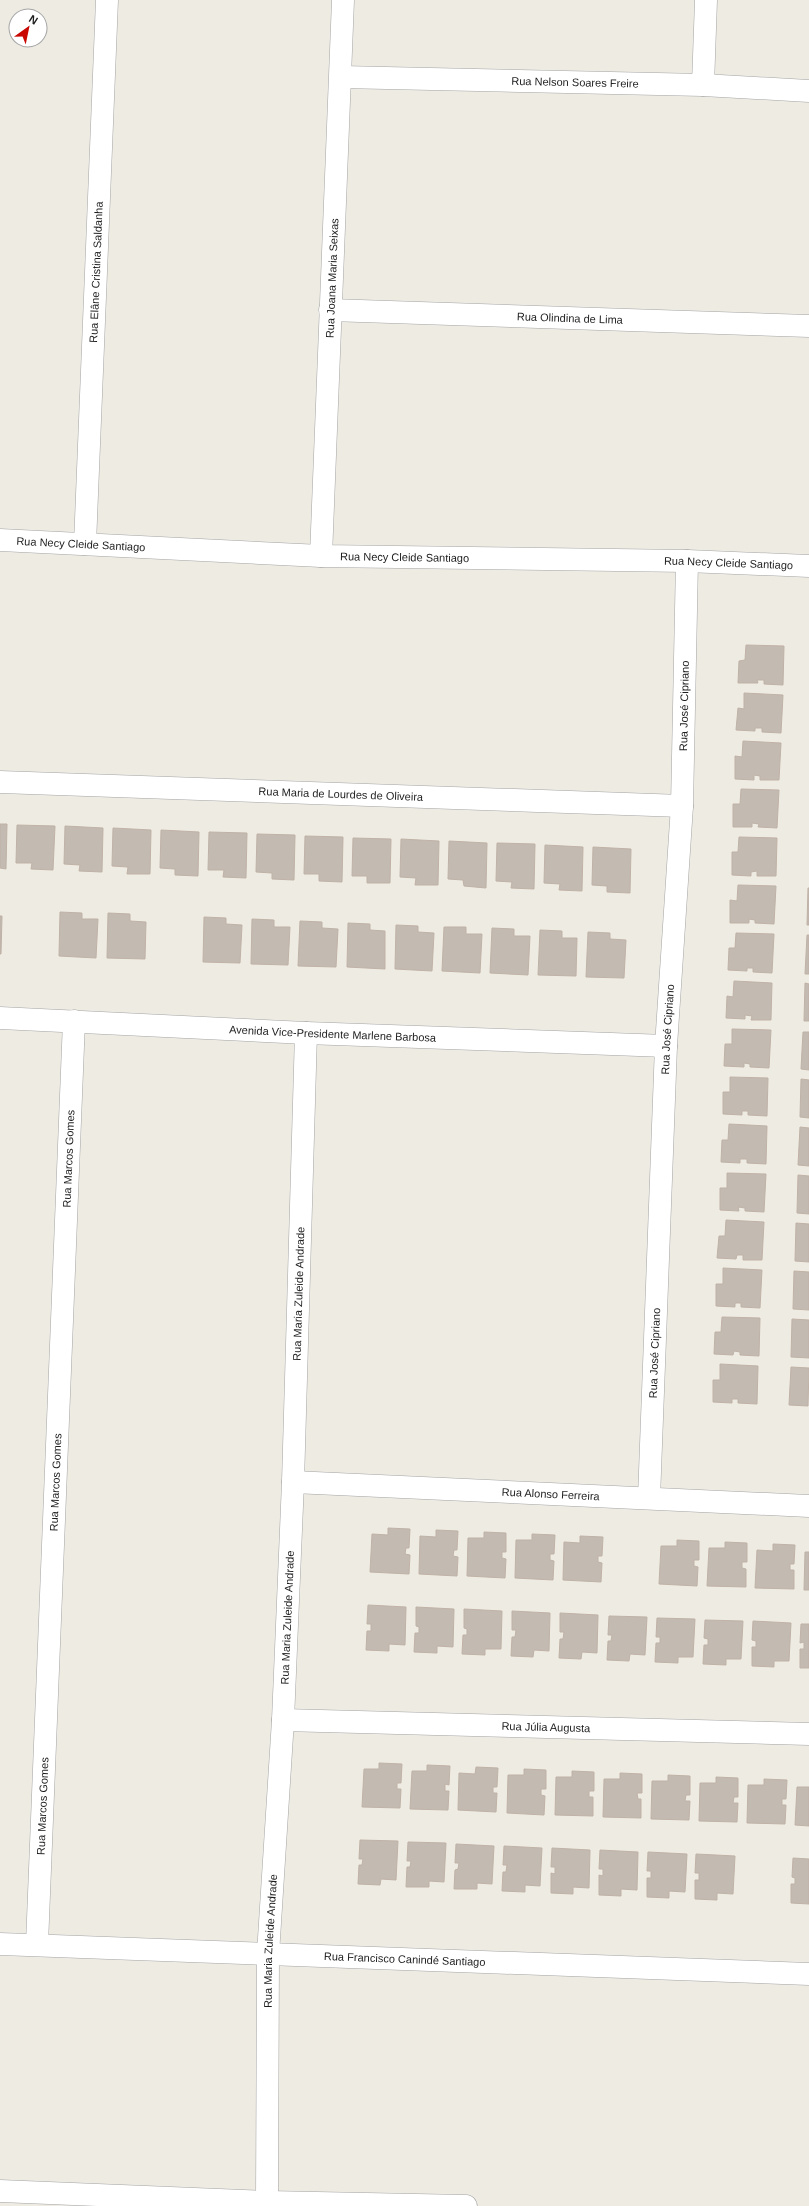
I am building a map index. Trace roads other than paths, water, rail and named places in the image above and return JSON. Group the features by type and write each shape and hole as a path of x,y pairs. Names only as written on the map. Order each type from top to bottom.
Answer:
{"street":[{"name":"Rua Elâne Cristina Saldanha","path":"85,544 107,0"},
{"name":"Rua Joana Maria Seixas","path":"321,556 343,0"},
{"path":"703,85 706,0"},
{"name":"Rua Nelson Soares Freire","path":"341,76 703,85 809,91"},
{"name":"Rua Olindina de Lima","path":"330,310 809,326"},
{"name":"Rua Necy Cleide Santiago","path":"0,540 321,556 687,562 809,566"},
{"name":"Rua José Cipriano","path":"649,1498 666,1046 682,806 687,562"},
{"name":"Rua Maria de Lourdes de Oliveira","path":"0,782 682,806"},
{"name":"Avenida Vice-Presidente Marlene Barbosa","path":"0,1018 306,1033 666,1046"},
{"name":"Rua Marcos Gomes","path":"37,1944 74,1021"},
{"name":"Rua Maria Zuleide Andrade","path":"267,2202 268,1954 283,1720 293,1482 306,1033"},
{"name":"Rua Alonso Ferreira","path":"293,1482 809,1506"},
{"name":"Rua Júlia Augusta","path":"283,1720 809,1734"},
{"name":"Rua Francisco Canindé Santiago","path":"0,1944 37,1944 809,1974"},
{"path":"0,2191 267,2202 466,2206"}]}
